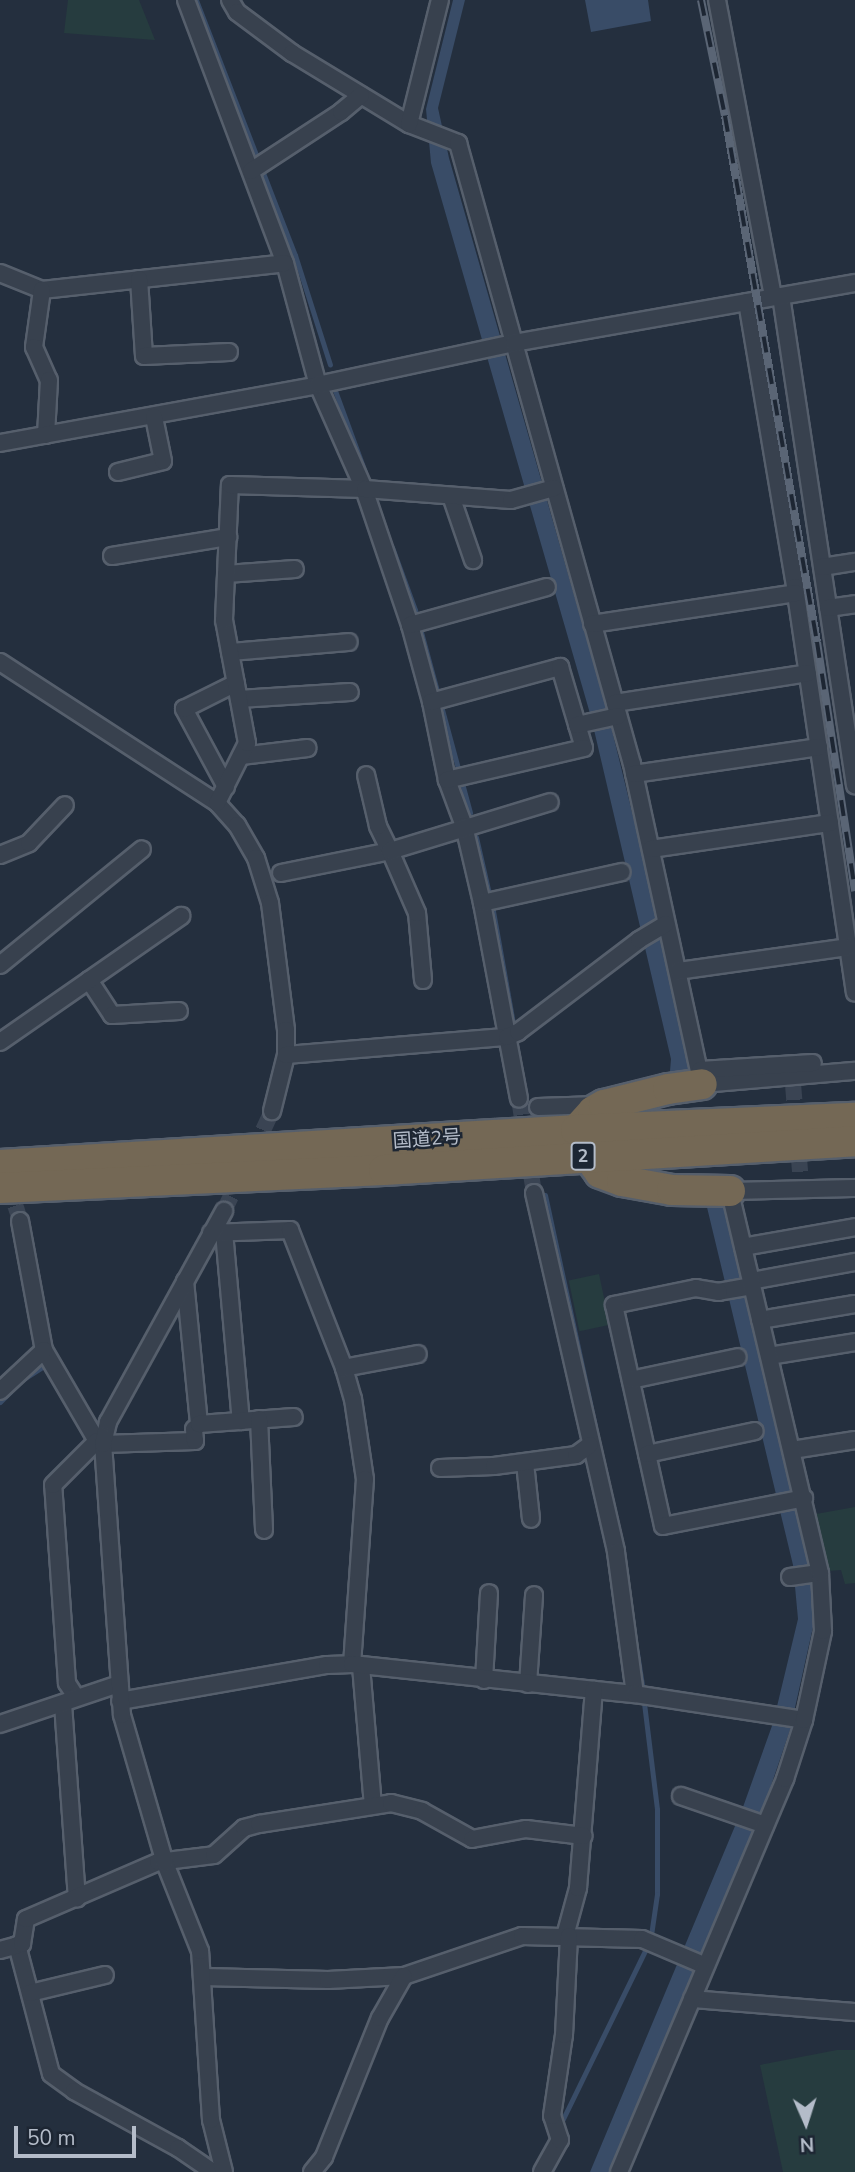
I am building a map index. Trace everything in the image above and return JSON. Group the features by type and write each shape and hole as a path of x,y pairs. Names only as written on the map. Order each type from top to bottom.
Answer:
{"highway":[{"path":"701,1077 668,1089 604,1105 593,1111 582,1143 600,1172 622,1181 672,1190 730,1191"},
{"path":"648,1127 778,1109 855,1102"},
{"name":"国道2号","path":"0,1188 384,1170 582,1143 648,1127 855,1118"},
{"path":"0,1147 226,1137 270,1149"},
{"name":"国道2号","path":"0,1165 270,1149 582,1143 782,1147 855,1142"},
{"path":"782,1147 855,1154"},
{"path":"10,1214 184,1198 384,1170"}],"street":[{"path":"186,0 255,168 285,263 318,385 364,489 410,625 456,777 464,826 512,1035 519,1099"},
{"path":"230,0 237,12 257,29 360,94 415,127 458,143 550,490 592,624 634,774 652,849 664,925 678,971 701,1077"},
{"path":"415,127 440,0"},
{"path":"717,0 777,296 828,608 848,692 855,785"},
{"path":"255,168 341,112 360,94"},
{"path":"0,273 42,290 285,263"},
{"path":"139,279 144,356 229,352"},
{"path":"0,443 318,385 509,343 855,283"},
{"path":"42,290 34,347 50,380 46,435"},
{"path":"747,302 796,593 855,993"},
{"path":"118,472 163,461 154,417"},
{"path":"218,803 247,743 224,620 230,485 385,490 511,500 550,490"},
{"path":"451,496 473,560"},
{"path":"113,556 228,537"},
{"path":"822,567 855,562"},
{"path":"226,574 295,569"},
{"path":"410,625 547,587"},
{"path":"592,624 796,593"},
{"path":"828,608 855,604"},
{"path":"230,652 349,642"},
{"path":"0,662 218,803 237,825 256,858 270,903 286,1030 286,1055 272,1111"},
{"path":"432,702 560,667 583,724 584,748 456,777"},
{"path":"583,724 615,712 808,673"},
{"path":"226,787 184,709 238,691 350,692"},
{"path":"634,774 819,747"},
{"path":"241,756 308,748"},
{"path":"366,775 378,827 417,913 423,980"},
{"path":"281,873 390,851 464,826 550,802"},
{"path":"0,855 29,843 65,804"},
{"path":"652,849 830,823"},
{"path":"0,965 142,849"},
{"path":"483,903 622,872"},
{"path":"0,1042 181,916"},
{"path":"286,1055 497,1040 512,1035 643,937 664,925"},
{"path":"678,971 848,947"},
{"path":"89,979 112,1014 179,1011"},
{"path":"701,1077 813,1063"},
{"path":"701,1077 793,1081 855,1071"},
{"path":"538,1107 604,1105"},
{"path":"620,2172 692,1998 703,1964 762,1824 785,1779 823,1631 817,1573 792,1450 750,1285 730,1191 801,1187 855,1188"},
{"path":"534,1193 616,1552 635,1694"},
{"path":"77,1898 70,1700 53,1485 100,1442 185,1281 218,1232 224,1211"},
{"path":"10,1214 44,1350 100,1442 121,1701 130,1749 165,1863 200,1951 204,1977 211,2120 223,2172"},
{"path":"743,1247 855,1227"},
{"path":"218,1232 290,1230 344,1368 355,1411 365,1479 356,1665 373,1805"},
{"path":"218,1232 241,1421"},
{"path":"801,1498 663,1526 614,1305 696,1288 726,1291 855,1262"},
{"path":"185,1281 199,1424 294,1417"},
{"path":"761,1320 855,1304"},
{"path":"769,1356 855,1342"},
{"path":"0,1391 44,1350"},
{"path":"344,1368 418,1354"},
{"path":"631,1380 738,1357"},
{"path":"259,1419 264,1530"},
{"path":"100,1442 195,1441 194,1429"},
{"path":"647,1454 755,1431"},
{"path":"792,1450 855,1440"},
{"path":"440,1468 524,1463 576,1455 590,1445"},
{"path":"524,1463 531,1519"},
{"path":"791,1577 817,1573"},
{"path":"484,1680 489,1593"},
{"path":"528,1684 534,1595"},
{"path":"121,1701 327,1665 356,1665 635,1694 774,1713 799,1719"},
{"path":"0,1724 119,1684"},
{"path":"542,2172 561,2140 552,2116 564,2035 567,1936 578,1888 584,1836 594,1690"},
{"path":"681,1796 738,1813 762,1824"},
{"path":"0,1950 22,1944 26,1919 158,1863 214,1855 244,1828 391,1803 414,1807 472,1839 526,1829 584,1836"},
{"path":"204,1977 328,1980 404,1976 522,1936 642,1939 703,1964"},
{"path":"17,1945 51,2074 74,2091 178,2148 214,2172"},
{"path":"30,1993 105,1975"},
{"path":"313,2172 324,2157 380,2018 404,1976"},
{"path":"692,1998 855,2012"}],"green space":[{"path":"68,0 139,0 155,40 64,33"},
{"path":"599,1274 610,1325 579,1331 569,1280"},
{"path":"855,1507 855,1583 845,1584 841,1570 829,1571 816,1514"},
{"path":"837,2050 855,2050 855,2172 783,2172 760,2065"}],"water":[{"path":"453,0 465,0 438,108 449,158 607,710 657,914 692,1077 669,1083 671,1059 591,717 431,163 426,109"},
{"path":"585,0 648,0 651,21 591,32"},
{"path":"705,1199 726,1205 811,1567 815,1618 790,1730 762,1812 612,2172 590,2172 743,1807 773,1723 798,1619 793,1565"}],"waterway":[{"path":"196,0 295,255 330,365"},
{"path":"333,385 365,472"},
{"path":"392,547 415,610 470,813"},
{"path":"476,837 493,911 513,1023"},
{"path":"545,1195 595,1427"},
{"path":"19,1382 42,1367"},
{"path":"0,1402 10,1392"},
{"path":"637,1653 642,1685"},
{"path":"644,1703 657,1809 657,1894 651,1935"},
{"path":"560,2125 645,1951"}],"tunnel":[{"path":"793,1084 801,1184"},
{"path":"519,1099 534,1193"},
{"path":"253,1152 272,1111"},
{"path":"224,1211 241,1175"},
{"path":"8,1183 20,1221"}],"railway":[{"path":"701,0 725,116 817,642 855,891"}]}
